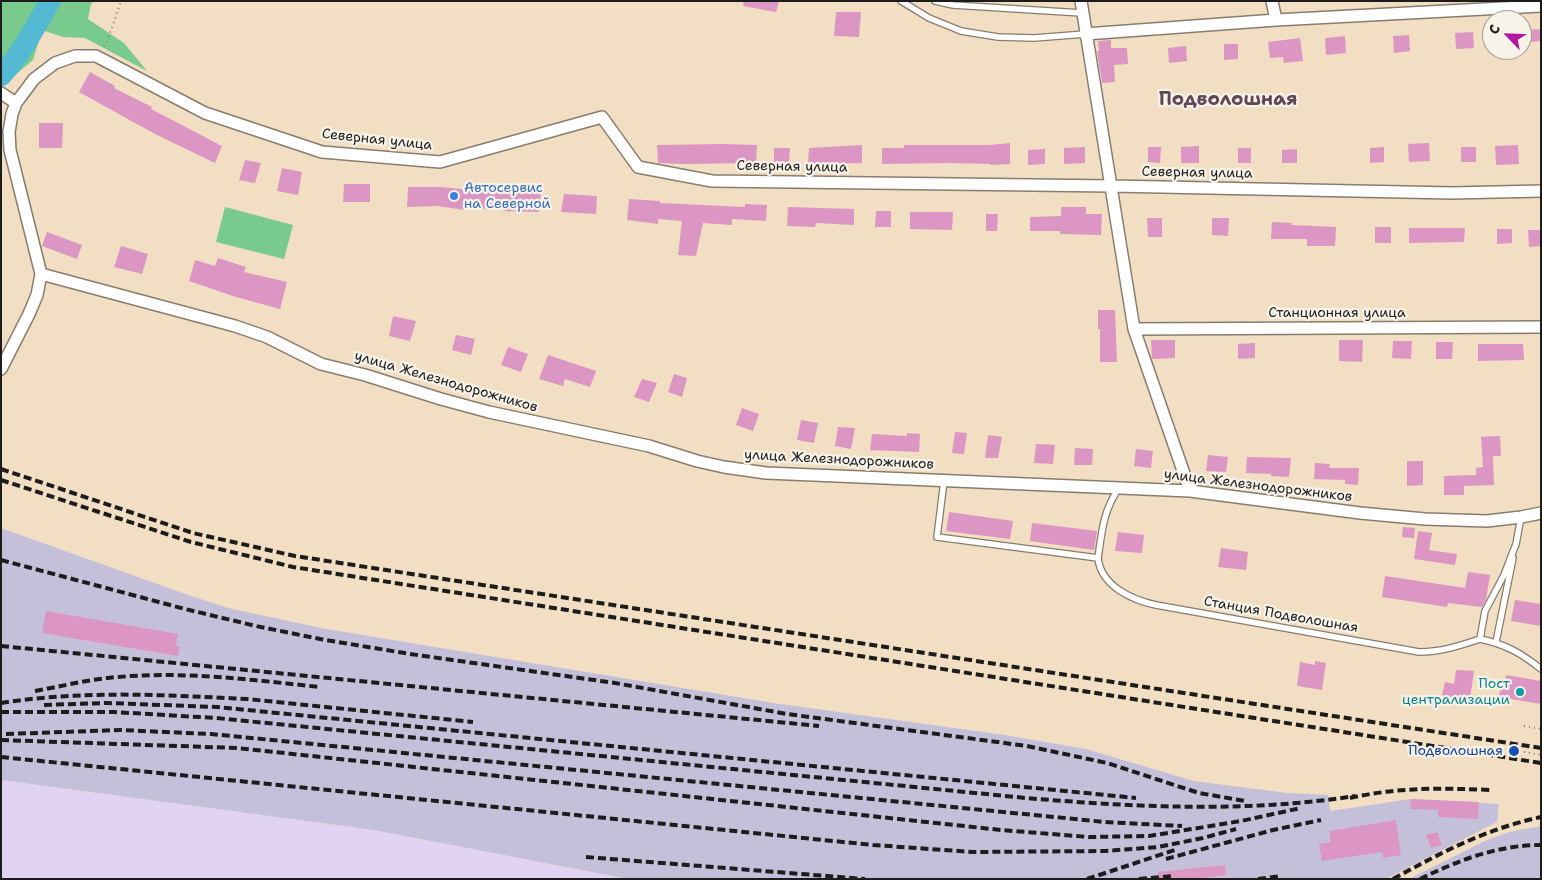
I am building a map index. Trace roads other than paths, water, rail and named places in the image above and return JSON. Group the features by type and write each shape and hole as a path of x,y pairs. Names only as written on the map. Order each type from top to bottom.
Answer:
{"street":[{"path":"1081,1 1134,329 1190,491"},
{"path":"1272,1 1276,20"},
{"path":"1085,34 1276,20 1541,6"},
{"name":"Северная улица","path":"16,103 34,79 54,63 75,56 96,56 205,113 322,152 440,162 602,117 638,167 712,181 1452,193 1541,191"},
{"path":"1,93 16,103 9,132 10,150 41,274 37,295 1,369"},
{"name":"улица Железнодорожников","path":"41,274 250,330 279,342 321,364 365,374 488,412 649,446 706,463 766,473 1190,491 1400,517 1487,520 1541,513"},
{"name":"Станционная улица","path":"1134,329 1541,327"}],"lane":[{"path":"902,1 929,18 961,31 1034,38 1085,34"},
{"path":"935,1 953,5 1082,13"},
{"path":"944,481 937,537 1098,558 1103,520 1109,504 1119,488"},
{"path":"1496,642 1521,517"},
{"path":"1516,544 1504,574 1485,611 1480,639 1496,642 1514,649 1541,668"},
{"name":"Станция Подволошная","path":"1098,558 1099,567 1111,582 1119,590 1140,602 1412,652 1439,651 1480,639"}],"waterway":[{"path":"1,76 21,50 50,1"}],"railway":[{"path":"1,469 193,533 295,556 1541,748"},
{"path":"1,480 191,542 293,567 1541,763"},
{"path":"1,560 185,609 320,639 410,654 615,683 787,714 1027,746 1107,763 1199,793 1245,801"},
{"path":"1,646 819,726"},
{"path":"35,691 87,681 143,675 219,677 320,687"},
{"path":"1,703 62,696 185,696 247,699 473,722"},
{"path":"44,705 107,703 217,707 1136,798"},
{"path":"1,712 114,712 216,718 1026,798 1108,804 1190,807 1273,805 1355,796"},
{"path":"6,734 120,730 211,734 1105,822 1182,826"},
{"path":"1,740 237,748 1001,830 1089,837 1149,836 1241,821 1301,808"},
{"path":"1,757 873,845 973,852 1105,851 1158,847 1236,829"},
{"path":"1350,798 1368,794 1420,789 1491,790"},
{"path":"1393,879 1465,842 1502,828 1541,817"},
{"path":"1166,859 1273,830 1321,820"},
{"path":"1420,879 1479,855 1509,848 1541,845"},
{"path":"1087,879 1175,850"},
{"path":"586,857 865,879"},
{"path":"1139,879 1174,876"},
{"path":"1258,879 1281,876"}],"place":[{"name":"Автосервис на Северной","path":"454,196"},
{"name":"Пост централизации","path":"1520,692"},
{"name":"Подволошная","path":"1514,751"}],"district":[{"name":"Подволошная","path":"1228,100"}]}
